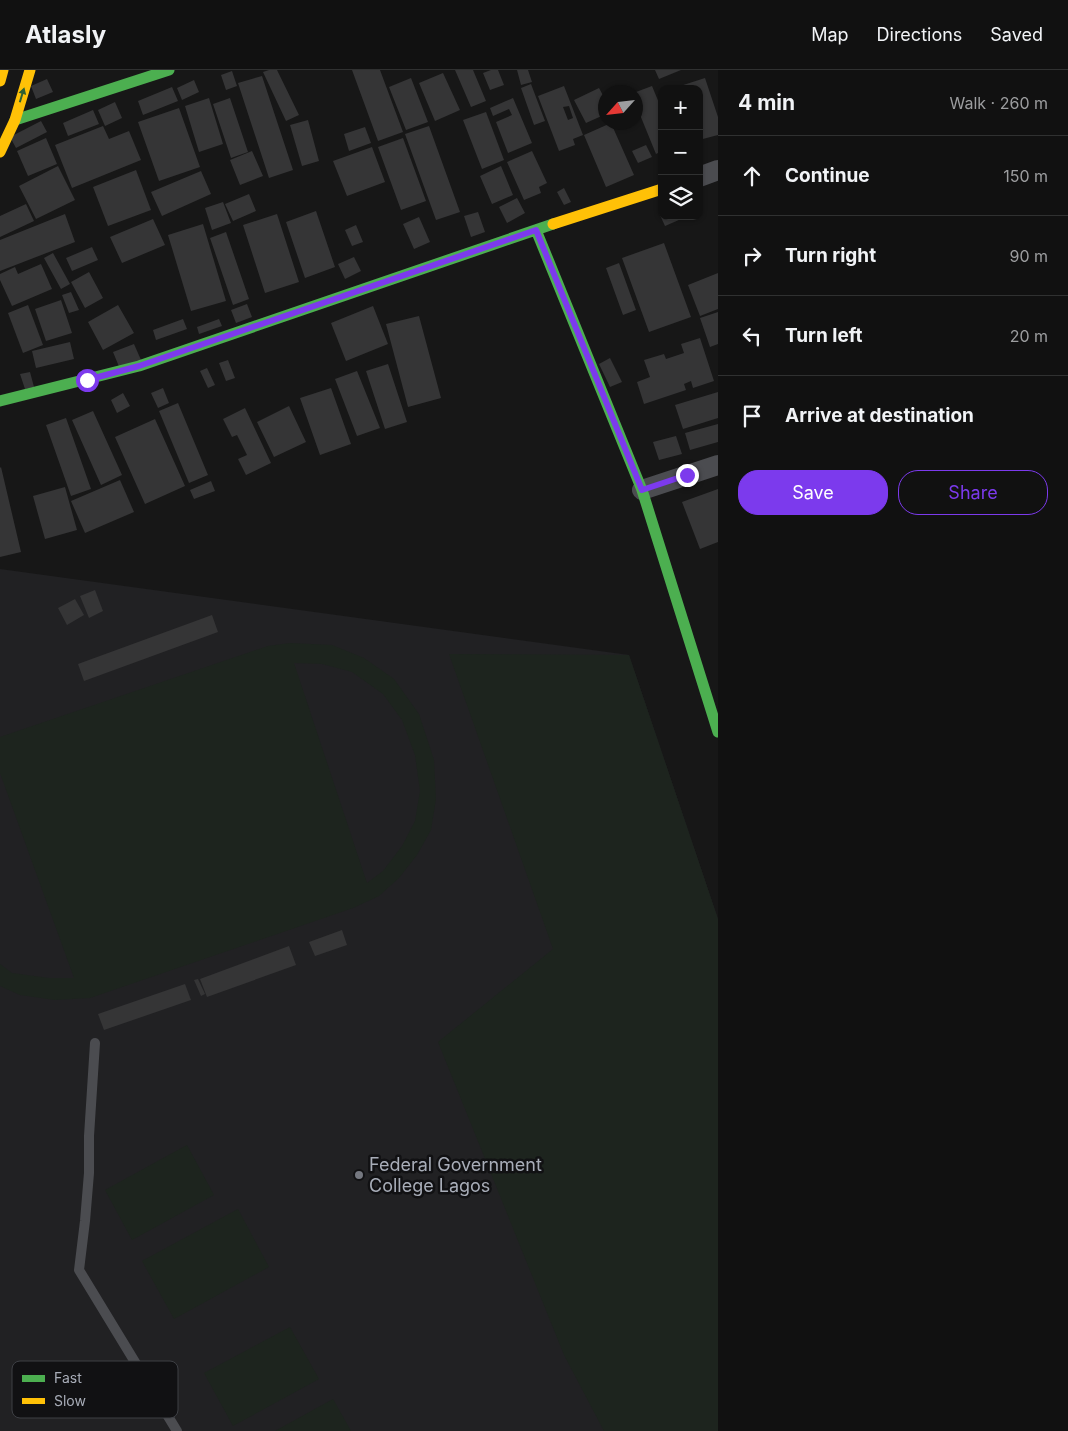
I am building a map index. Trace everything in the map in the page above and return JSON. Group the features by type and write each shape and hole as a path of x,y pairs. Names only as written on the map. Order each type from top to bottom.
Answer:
{"street":[{"path":"0,81 4,70"},
{"path":"0,152 15,120 30,70"},
{"path":"15,120 169,70"},
{"path":"703,176 718,170"},
{"path":"0,401 139,366 536,230 658,190"},
{"path":"536,230 642,490 718,732"},
{"path":"642,490 718,465"}],"lane":[{"path":"95,1043 89,1136 89,1173 79,1270 134,1361"},
{"path":"169,1418 177,1431"}],"shaded area":[{"name":"Federal Government College Lagos","path":"0,569 629,655 718,919 718,1431 0,1431"},
{"path":"290,643 332,645 364,658 394,679 419,714 434,760 436,799 431,830 417,855 399,878 379,896 353,908 90,998 55,1000 20,995 0,986 0,964 12,973 49,978 74,978 0,773 0,737 268,646","holes":["294,663 322,664 352,672 383,694 402,720 415,755 420,791 415,821 402,846 383,871 367,883"]},
{"path":"449,654 629,655 718,919 718,1431 604,1431 564,1355 438,1042 553,949"},
{"path":"187,1145 214,1195 132,1240 105,1190"},
{"path":"238,1209 269,1267 174,1319 142,1261"},
{"path":"290,1327 319,1379 233,1426 204,1373"},
{"path":"333,1399 351,1431 275,1431"}],"building":[{"path":"277,70 299,115 286,121 263,72"},
{"path":"352,70 380,70 403,132 378,141"},
{"path":"455,70 473,70 486,101 471,107"},
{"path":"498,70 504,85 490,90 483,73"},
{"path":"517,70 528,70 532,82 521,85"},
{"path":"655,70 681,70 659,79"},
{"path":"232,71 237,86 226,90 221,75"},
{"path":"443,73 460,110 435,121 419,83"},
{"path":"262,76 293,170 269,178 238,83"},
{"path":"411,78 428,122 406,130 389,87"},
{"path":"705,78 718,117 718,135 703,139 703,85 683,85"},
{"path":"47,79 53,92 36,99 31,86"},
{"path":"194,80 199,92 182,100 177,88"},
{"path":"531,84 545,121 534,125 521,88"},
{"path":"564,86 583,135 573,139 575,145 559,151 538,96","holes":["569,106 573,118 568,120 563,107"]},
{"path":"652,86 658,100 658,153 656,154 643,122 643,89"},
{"path":"172,87 178,101 143,115 138,101"},
{"path":"598,88 598,118 586,123 574,100"},
{"path":"209,98 223,144 199,152 185,106"},
{"path":"230,98 248,152 231,158 213,104"},
{"path":"513,98 532,143 508,153 496,122 512,115 509,109 493,116 490,108"},
{"path":"115,102 122,118 105,126 98,110"},
{"path":"179,108 200,167 159,181 138,122"},
{"path":"93,110 99,124 68,136 63,123"},
{"path":"486,112 504,160 482,169 463,120"},
{"path":"308,120 319,161 302,166 290,125"},
{"path":"41,121 47,132 16,148 10,137"},
{"path":"103,126 109,139 129,131 141,160 72,188 55,145"},
{"path":"429,126 460,212 436,220 405,134"},
{"path":"365,127 371,143 349,151 344,134"},
{"path":"598,129 614,130 634,175 606,187 584,135"},
{"path":"46,138 57,164 28,176 17,151"},
{"path":"403,138 426,201 401,210 378,147"},
{"path":"646,145 652,157 638,163 632,151"},
{"path":"372,147 385,182 347,196 333,161"},
{"path":"252,151 263,176 240,185 230,160"},
{"path":"532,151 547,183 539,187 541,193 524,200 507,162"},
{"path":"58,166 75,200 36,219 19,186"},
{"path":"501,166 513,195 492,204 480,176"},
{"path":"136,170 151,210 108,226 93,187"},
{"path":"201,171 211,194 162,216 151,192"},
{"path":"564,188 571,202 564,205 557,192"},
{"path":"249,194 256,211 233,221 225,204"},
{"path":"517,198 525,213 507,223 499,207"},
{"path":"223,202 231,223 212,230 205,208"},
{"path":"26,204 34,221 0,237 0,216"},
{"path":"316,211 335,267 305,278 286,222"},
{"path":"478,212 485,232 471,237 464,216"},
{"path":"65,214 75,242 0,271 0,240"},
{"path":"277,214 299,282 265,293 243,225"},
{"path":"419,217 430,242 414,249 403,224"},
{"path":"153,219 165,245 122,263 110,237"},
{"path":"662,220 679,220 665,226"},
{"path":"203,224 226,301 191,311 168,235"},
{"path":"356,225 363,242 352,246 345,230"},
{"path":"226,232 249,299 233,305 210,238"},
{"path":"664,243 691,317 649,332 622,258"},
{"path":"92,247 98,260 72,271 66,258"},
{"path":"53,253 70,284 61,289 44,258"},
{"path":"354,257 361,271 345,279 338,264"},
{"path":"619,263 636,310 623,315 606,268"},
{"path":"41,264 52,289 12,306 0,280 0,274 15,267 18,274"},
{"path":"89,272 103,298 85,308 71,282"},
{"path":"718,273 718,309 700,316 688,285"},
{"path":"71,292 79,310 69,313 62,295"},
{"path":"61,300 72,333 46,341 35,309"},
{"path":"247,304 252,317 236,323 231,310"},
{"path":"28,305 43,345 23,353 8,313"},
{"path":"118,305 134,333 103,350 88,322"},
{"path":"373,306 388,344 346,361 331,323"},
{"path":"718,312 718,344 710,347 700,318"},
{"path":"419,316 441,398 408,407 386,324"},
{"path":"183,319 187,329 156,340 153,330"},
{"path":"219,319 222,326 199,334 197,327"},
{"path":"700,338 714,381 693,388 691,381 684,384 686,390 644,404 637,382 650,377 644,360 664,354 666,359 684,353 681,344"},
{"path":"70,342 74,359 36,368 32,351"},
{"path":"134,344 141,360 120,369 113,352"},
{"path":"610,358 622,382 610,387 599,364"},
{"path":"228,360 235,378 226,381 219,363"},
{"path":"388,364 407,422 385,429 366,371"},
{"path":"207,368 215,385 208,388 200,371"},
{"path":"357,371 380,428 357,436 335,379"},
{"path":"30,372 34,387 25,389 20,374"},
{"path":"163,388 169,403 158,408 151,393"},
{"path":"331,388 351,444 320,455 300,398"},
{"path":"718,392 718,418 683,429 675,405"},
{"path":"123,393 130,406 117,413 111,400"},
{"path":"178,403 208,475 189,483 159,411"},
{"path":"289,406 306,442 274,457 257,422"},
{"path":"245,408 271,463 246,475 238,459 247,455 237,435 232,437 223,419"},
{"path":"93,411 122,475 101,485 72,420"},
{"path":"66,418 91,489 71,496 46,425"},
{"path":"155,419 185,486 145,504 115,437"},
{"path":"718,424 718,442 690,450 685,433"},
{"path":"676,436 682,454 659,460 653,442"},
{"path":"0,468 21,552 0,557"},
{"path":"120,480 134,512 85,533 71,501"},
{"path":"211,481 215,491 194,499 190,490"},
{"path":"65,487 77,530 45,539 33,496"},
{"path":"718,489 718,542 700,549 682,502"},
{"path":"95,590 103,611 89,618 80,596"},
{"path":"75,599 84,615 67,625 58,608"},
{"path":"212,615 218,632 84,681 78,664"},
{"path":"342,930 347,945 315,956 309,942"},
{"path":"289,946 296,965 207,997 200,979"},
{"path":"198,979 205,994 201,996 194,980"},
{"path":"185,984 191,1000 104,1030 98,1014"}],"traffic: fast":[{"path":"15,120 169,70"},
{"path":"0,401 139,366 553,224"},
{"path":"536,230 642,490 718,732"}],"traffic: slow":[{"path":"0,81 3,70"},
{"path":"0,152 15,120 30,70"},
{"path":"553,224 658,190"}],"place":[{"name":"Federal Government College Lagos","path":"359,1175"}],"route":[{"path":"87,380 139,366 536,230 642,490 687,475"}]}
